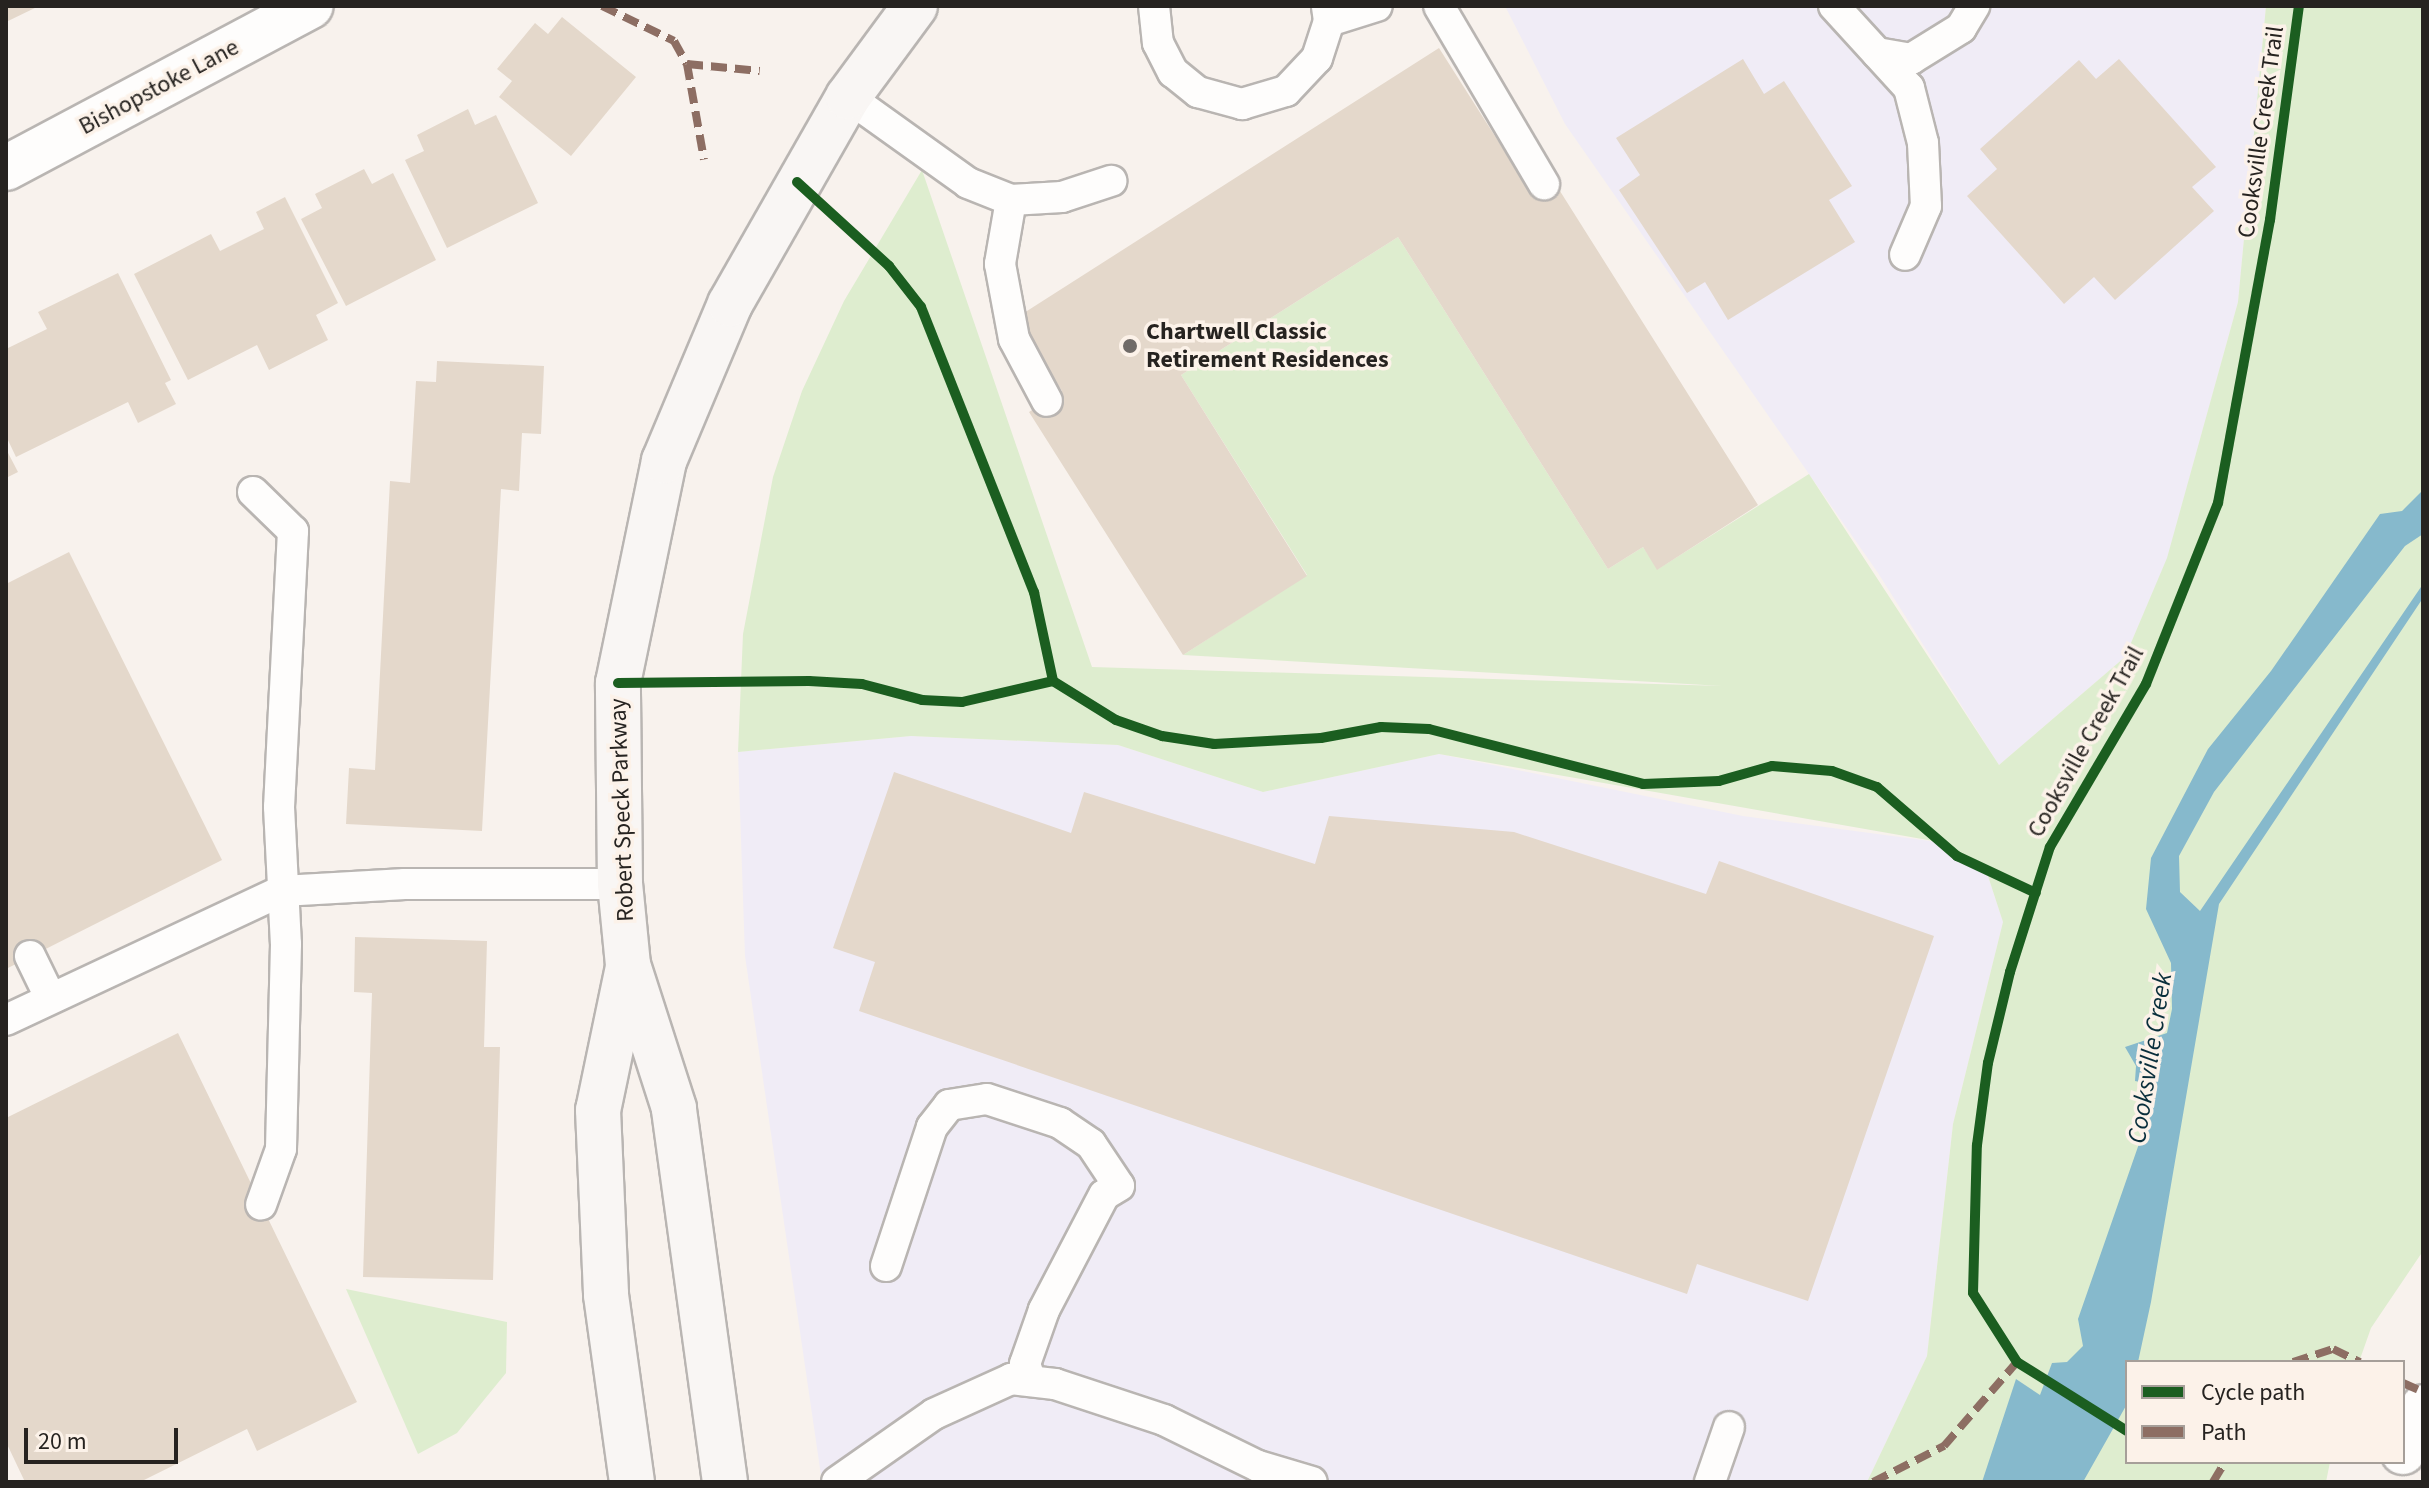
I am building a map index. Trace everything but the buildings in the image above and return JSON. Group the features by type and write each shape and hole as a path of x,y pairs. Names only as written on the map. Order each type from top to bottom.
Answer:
{"street":[{"name":"Bishopstoke Lane","path":"6,168 311,6"},
{"name":"Robert Speck Parkway","path":"725,1482 674,1108 628,965 620,884 618,683 664,461 730,304 848,97 915,6"},
{"name":"Robert Speck Parkway","path":"628,965 598,1110 606,1295 632,1482"},
{"path":"2405,1448 2423,1407"}],"lane":[{"path":"1154,6 1158,43 1173,72 1198,92 1242,104 1286,91 1317,58 1328,13 1377,6"},
{"path":"1439,6 1544,184"},
{"path":"1834,6 1909,88 1923,143 1926,206 1905,255"},
{"path":"1877,53 1911,59 1961,28 1974,6"},
{"path":"848,97 968,183 1011,200 1062,197 1111,181"},
{"path":"1011,200 1000,264 1014,339 1047,401"},
{"path":"253,492 293,531 279,807 282,891 281,1149 261,1205"},
{"path":"6,1020 282,891 405,884 620,884"},
{"path":"30,956 50,997"},
{"path":"886,1266 932,1127 949,1105 987,1099 1060,1123 1091,1144 1119,1186 1104,1195 1044,1310 1025,1364 1031,1381"},
{"path":"837,1482 934,1414 1011,1379 1031,1381 1164,1420 1258,1466 1312,1482"},
{"path":"1710,1482 1729,1427"}],"shaded area":[{"path":"1505,6 2266,6 2238,302 2167,559 2125,657 1999,765 1878,573 1565,124"},
{"path":"911,736 1118,745 1263,792 1439,754 1743,816 1945,843 1988,876 2003,922 1953,1124 1927,1356 1867,1482 822,1482 745,956 738,752"}],"green space":[{"path":"2266,6 2423,6 2423,1251 2371,1328 2360,1360 2125,1360 2125,1464 2330,1464 2326,1482 1867,1482 1927,1356 1953,1124 2003,922 1988,876 1945,843 1439,754 1263,792 1118,745 911,736 738,752 743,634 773,477 802,391 844,301 922,170 1092,667 1722,686 1183,655 1307,575 1181,375 1398,237 1608,569 1643,547 1658,569 1809,474 1999,765 2125,657 2167,558 2238,302"},
{"path":"346,1289 507,1322 506,1373 457,1433 418,1454"}],"water":[{"name":"Cooksville Creek","path":"2423,490 2423,534 2405,546 2214,792 2179,856 2180,892 2200,911 2423,584 2423,598 2219,904 2151,1302 2138,1360 2125,1360 2125,1408 2083,1482 1982,1482 2016,1379 2040,1395 2052,1363 2067,1362 2083,1346 2078,1319 2141,1138 2145,1083 2135,1081 2136,1066 2125,1047 2167,1033 2172,1009 2171,963 2146,909 2151,858 2208,749 2271,671 2380,514 2402,511"}],"marked path":[{"path":"602,6 674,41 687,64 704,159"},
{"path":"687,64 760,71"},
{"path":"2299,1360 2333,1349 2356,1360"},
{"path":"1873,1482 1944,1446 2017,1362"},
{"path":"2405,1384 2423,1392"},
{"path":"2213,1482 2224,1464"}],"cycle path":[{"name":"Cooksville Creek Trail","path":"2125,1430 2017,1362 1973,1293 1977,1145 1988,1063 2010,972 2050,847 2146,684 2218,503 2270,220 2299,6"},
{"path":"797,182 889,266 921,307 1034,592 1053,681 1116,720 1162,736 1214,744 1321,738 1381,727 1429,729 1643,784 1719,781 1772,766 1832,771 1877,787 1957,856 2036,893"},
{"path":"618,683 809,681 862,684 922,700 962,702 1053,681"}],"place":[{"name":"Chartwell Classic Retirement Residences","path":"1130,346"}]}
